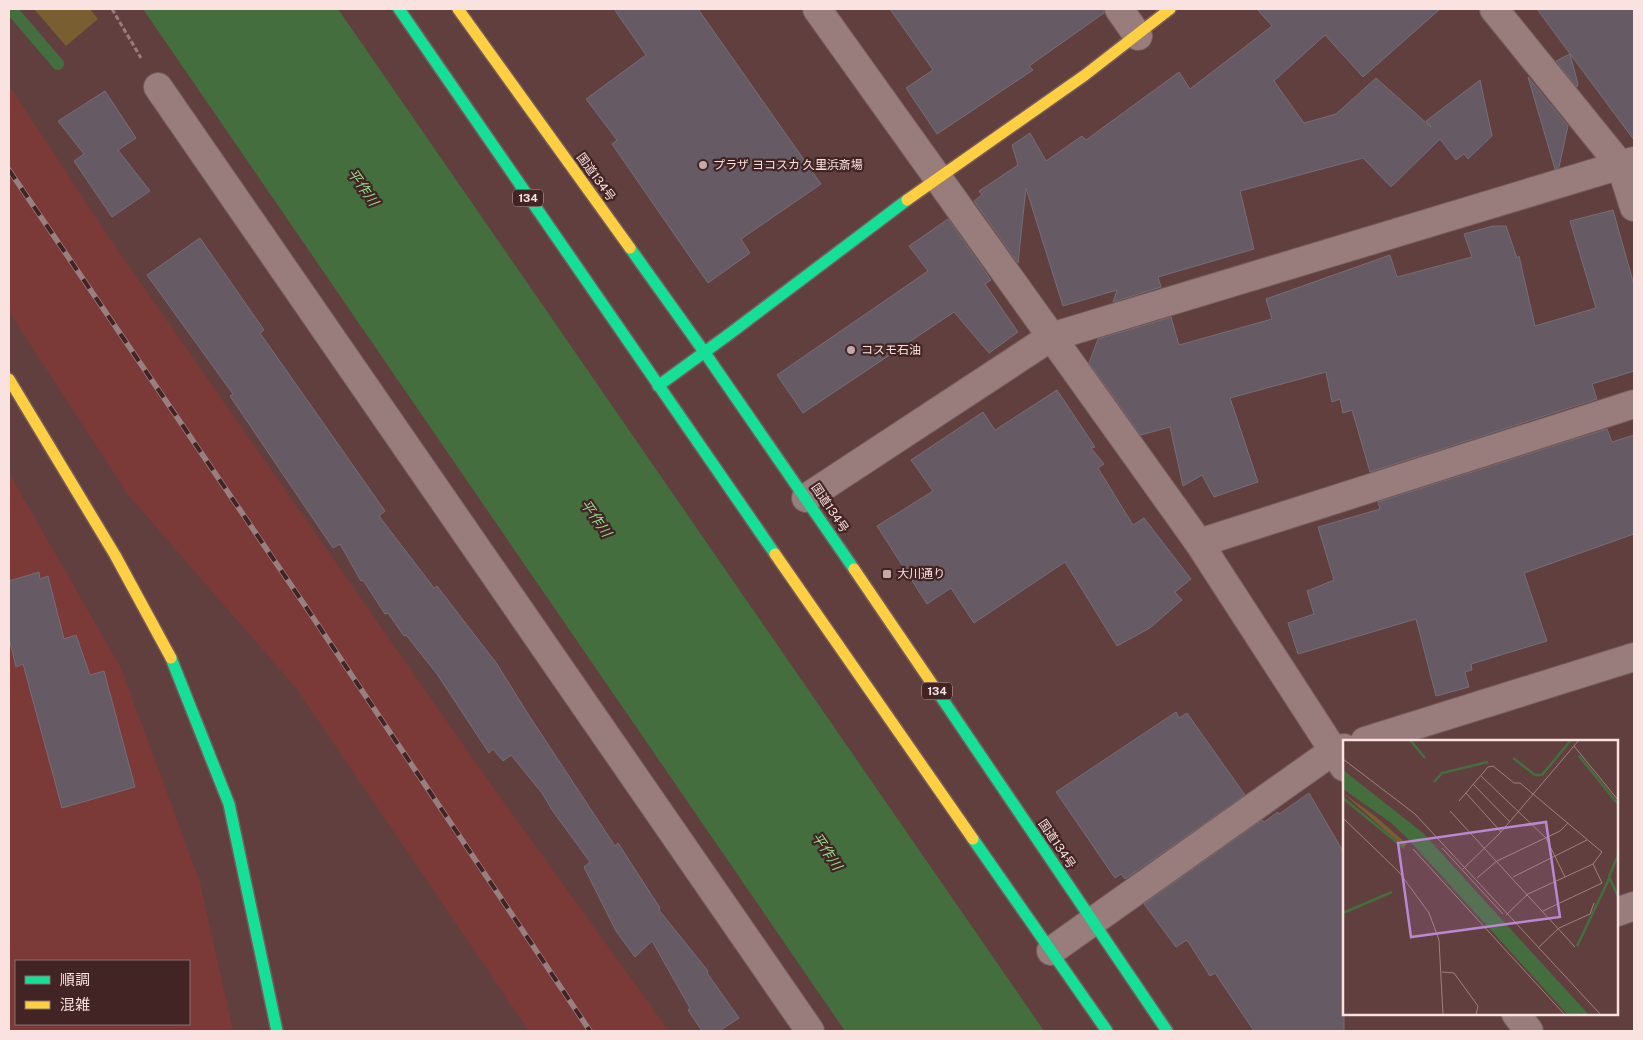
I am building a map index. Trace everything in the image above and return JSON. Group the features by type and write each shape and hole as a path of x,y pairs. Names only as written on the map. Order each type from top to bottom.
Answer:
{"main road":[{"name":"134","path":"399,9 658,386 1107,1031"},
{"name":"国道134号","path":"458,9 705,353 806,498 1167,1031"},
{"path":"658,386 705,353 938,178 1138,36 1170,9"},
{"path":"9,379 115,555 171,659 229,804 277,1031"}],"street":[{"path":"817,9 1199,543 1341,755 1092,921 1051,951"},
{"path":"1120,9 1138,36"},
{"path":"1494,9 1628,163 1634,207"},
{"path":"158,87 810,1031"},
{"path":"806,498 1051,337 1628,163"},
{"path":"1199,543 1634,404"},
{"path":"1368,740 1634,657"},
{"path":"1618,912 1634,906"},
{"path":"1517,1015 1529,1031"}],"path":[{"path":"112,9 158,87"}],"shaded area":[{"path":"34,9 90,9 98,19 66,46"},
{"path":"9,85 106,233 485,776 669,1031 529,1031 296,688 129,496 9,312"},
{"path":"9,473 121,668 200,882 233,1031 9,1031"}],"water":[{"name":"平作川","path":"143,9 338,9 1044,1031 845,1031"}],"building":[{"path":"614,9 698,9 821,184 741,239 750,253 708,283 612,144 617,140 586,99 646,55"},
{"path":"890,9 1104,9 1104,13 1029,66 1033,70 937,134 906,88 933,70"},
{"path":"1257,9 1440,9 1363,77 1325,35 1274,81 1304,123 1336,114 1376,78 1431,127 1426,121 1480,80 1492,136 1468,159 1464,154 1456,160 1440,139 1391,187 1363,158 1240,191 1254,249 1158,277 1161,287 1113,302 1117,290 1063,306 1026,188 1018,263 974,201 982,195 979,191 1018,165 1012,145 1030,133 1046,161 1082,136 1086,140 1179,72 1190,89 1272,26"},
{"path":"1537,9 1634,9 1634,140 1562,43"},
{"path":"1570,54 1578,84 1577,87 1556,61"},
{"path":"1528,77 1568,126 1559,167 1555,169"},
{"path":"105,91 136,138 118,150 150,191 112,217 74,161 84,154 58,121"},
{"path":"1613,210 1634,285 1634,371 1592,384 1597,399 1370,472 1352,410 1343,413 1340,399 1332,402 1326,372 1230,398 1258,482 1214,497 1202,475 1183,486 1170,427 1141,435 1089,363 1098,339 1171,317 1179,345 1272,319 1266,299 1390,255 1397,277 1472,257 1464,234 1493,226 1506,226 1517,258 1519,256 1535,326 1596,308 1570,221"},
{"path":"948,219 991,280 985,284 1018,332 989,353 954,312 803,413 777,375 928,271 909,246"},
{"path":"200,238 264,330 260,333 385,511 379,516 434,588 437,586 497,664 615,846 618,843 660,908 659,910 708,971 707,973 739,1018 719,1031 702,1031 688,1010 690,1008 652,941 635,957 616,931 584,867 590,862 542,793 511,755 503,761 493,749 489,753 437,674 406,635 404,636 388,613 385,614 363,580 361,581 340,544 333,548 230,396 233,394 147,275"},
{"path":"1057,390 1095,447 1091,448 1104,464 1098,468 1133,525 1144,518 1191,579 1175,592 1182,600 1150,628 1117,646 1065,562 974,623 951,588 927,604 877,526 933,491 911,460 983,412 995,430"},
{"path":"1607,429 1612,442 1634,435 1634,534 1524,573 1547,641 1471,664 1472,670 1465,672 1469,687 1436,696 1416,619 1298,654 1288,623 1314,614 1307,591 1334,580 1318,527 1380,509 1378,502"},
{"path":"39,572 40,579 48,576 64,639 76,635 90,675 104,671 135,787 62,808 23,664 16,667 9,638 9,581"},
{"path":"1176,712 1179,718 1187,713 1245,795 1125,879 1121,874 1115,878 1056,792"},
{"path":"1309,793 1343,851 1344,1031 1254,1031 1215,973 1210,976 1187,940 1176,947 1144,904 1262,820 1264,822 1278,812 1279,814"}],"waterway":[{"path":"11,9 58,64"}],"railway":[{"path":"9,170 308,610 590,1031"}],"traffic: fast":[{"path":"399,9 775,554"},
{"path":"658,386 907,200"},
{"path":"630,248 854,569"},
{"path":"171,658 229,804 277,1031"},
{"path":"939,694 1167,1031"},
{"path":"973,839 1107,1031"}],"traffic: slow":[{"path":"458,9 630,248"},
{"path":"907,200 1085,75 1170,9"},
{"path":"9,379 115,555 171,658"},
{"path":"775,554 973,839"},
{"path":"854,569 939,694"}],"place":[{"name":"プラザ ヨコスカ 久里浜斎場","path":"703,165"},
{"name":"コスモ石油","path":"851,350"},
{"name":"大川通り","path":"887,574"}]}
